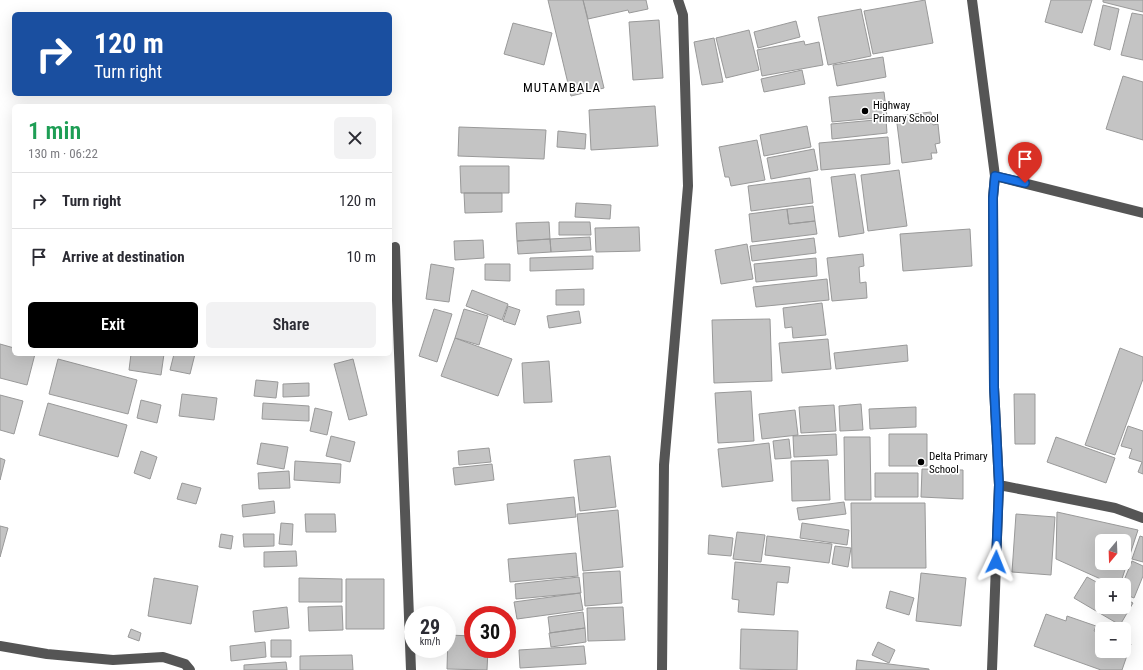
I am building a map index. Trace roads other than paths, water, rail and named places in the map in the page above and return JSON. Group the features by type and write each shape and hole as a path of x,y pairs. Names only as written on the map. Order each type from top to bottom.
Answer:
{"street":[{"path":"662,670 664,465 688,186 683,15 678,0"},
{"path":"972,0 995,176 993,198 994,379 999,485 992,670"},
{"path":"995,176 1143,213"},
{"path":"395,248 411,670"},
{"path":"999,485 1115,508 1143,518"},
{"path":"0,646 47,654 113,660 163,657 185,664 190,670"}],"place":[{"name":"Highway Primary School","path":"865,111"},
{"name":"Delta Primary School","path":"921,462"}],"district":[{"name":"MUTAMBALA","path":"562,87"}]}
